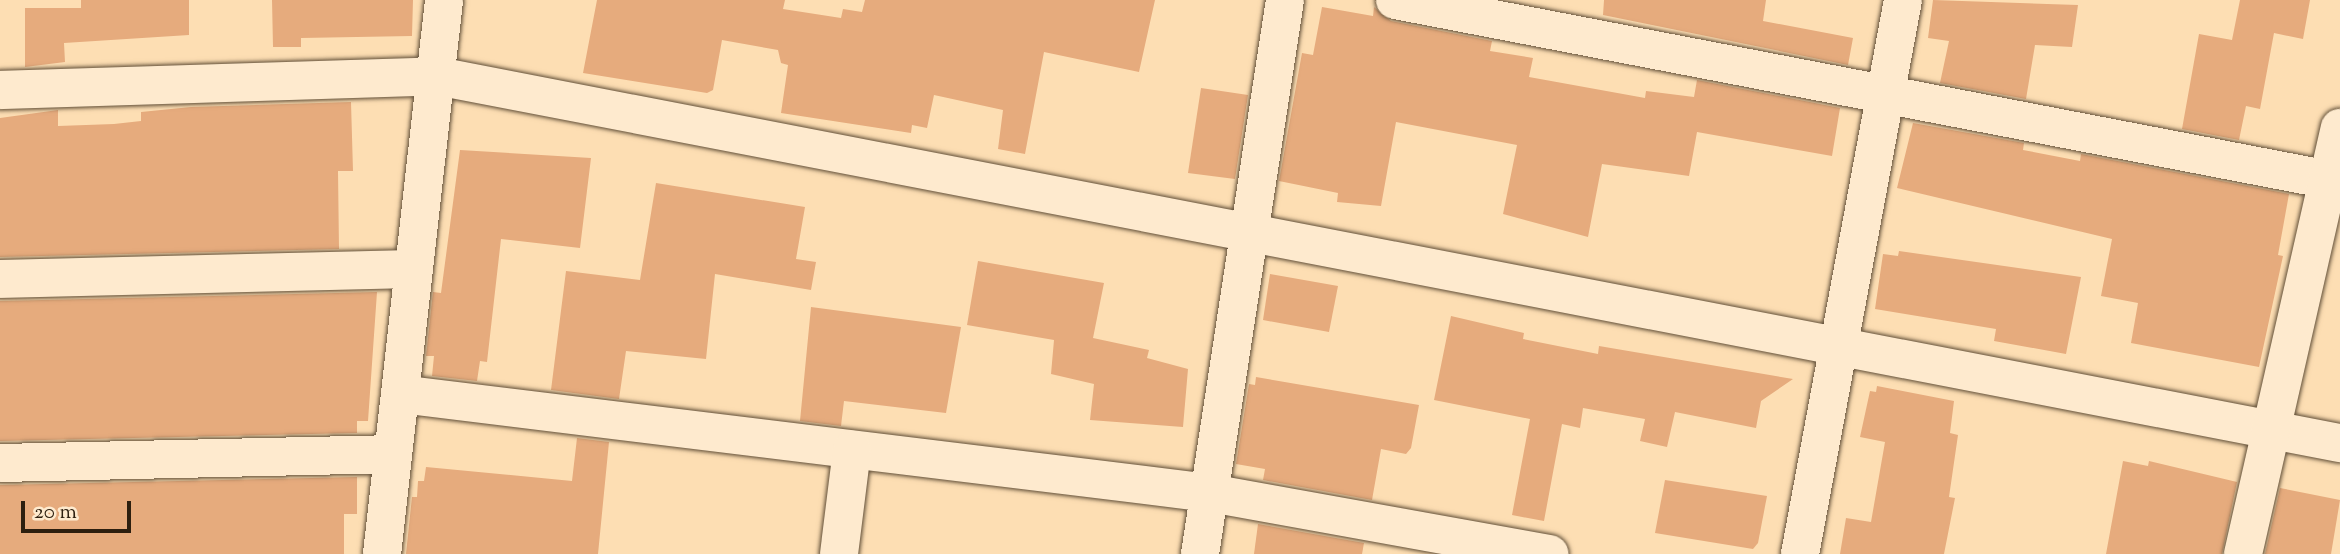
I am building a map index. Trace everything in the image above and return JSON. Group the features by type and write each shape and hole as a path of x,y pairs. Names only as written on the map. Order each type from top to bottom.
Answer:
{"street":[{"path":"383,554 444,0"},
{"path":"1200,554 1252,233 1285,0"},
{"path":"1395,0 1885,92 2334,181"},
{"path":"1800,554 1903,0"},
{"path":"0,90 437,76 2340,443"},
{"path":"2243,554 2271,430 2334,181 2340,128"},
{"path":"0,279 414,269"},
{"path":"400,394 1210,493 1550,554"},
{"path":"839,554 852,450"},
{"path":"0,463 393,454"}],"building":[{"path":"81,0 189,0 189,35 64,43 65,62 25,67 25,8 81,8"},
{"path":"272,0 413,0 412,36 301,38 301,47 273,47"},
{"path":"597,0 785,0 783,9 841,18 843,9 862,12 865,0 1155,0 1139,72 1044,52 1025,154 998,149 1003,110 934,95 927,128 912,125 911,133 781,113 788,65 781,63 778,50 722,40 713,90 707,93 583,73"},
{"path":"1604,0 1766,0 1763,21 1853,38 1848,65 1603,15"},
{"path":"1933,0 2078,5 2072,47 2035,45 2026,99 1940,83 1949,41 1928,38"},
{"path":"2240,0 2310,0 2303,39 2274,33 2260,109 2246,106 2239,140 2182,129 2199,34 2232,40"},
{"path":"1322,7 1373,16 1374,7 1391,21 1492,41 1490,51 1533,58 1529,77 1645,98 1646,91 1694,97 1697,80 1840,108 1832,156 1697,132 1689,176 1602,164 1588,237 1503,214 1517,145 1396,122 1381,206 1337,202 1338,193 1279,181 1302,53 1313,55"},
{"path":"1201,88 1248,95 1235,179 1188,173"},
{"path":"351,102 353,171 338,171 339,249 0,257 0,118 58,110 58,126 114,124 141,121 141,112 191,107"},
{"path":"1913,123 2024,143 2023,150 2080,161 2081,154 2289,194 2278,255 2283,256 2259,367 2131,343 2138,303 2101,296 2112,239 1897,188"},
{"path":"460,150 591,158 580,248 501,239 487,362 480,361 477,381 432,376 434,356 426,356 433,292 441,293"},
{"path":"656,183 805,207 796,259 816,262 811,290 715,274 706,359 626,351 619,399 551,390 566,271 640,280"},
{"path":"1899,251 2081,277 2066,354 1994,341 1996,329 1875,309 1883,254 1898,256"},
{"path":"978,261 1104,283 1093,338 1149,350 1147,358 1188,369 1183,427 1090,420 1094,384 1051,374 1054,340 967,325"},
{"path":"1270,274 1338,286 1329,332 1263,320"},
{"path":"377,292 368,421 357,421 357,433 0,441 0,301"},
{"path":"811,307 961,327 946,413 844,401 841,426 800,421"},
{"path":"1451,316 1524,333 1523,339 1598,354 1599,346 1793,379 1761,401 1756,428 1675,412 1667,447 1640,441 1645,419 1583,408 1580,428 1562,424 1544,521 1512,515 1530,419 1434,400"},
{"path":"1256,377 1419,405 1411,448 1406,454 1381,449 1372,500 1263,480 1265,469 1236,464 1249,384 1255,385"},
{"path":"1877,386 1954,401 1950,433 1958,435 1949,497 1955,498 1944,554 1840,554 1846,518 1871,522 1885,442 1860,437 1870,391 1876,392"},
{"path":"577,438 609,442 598,554 406,554 412,497 417,497 418,481 424,481 426,467 572,481"},
{"path":"2123,461 2148,466 2149,461 2237,482 2222,554 2106,554"},
{"path":"357,477 357,514 344,514 344,554 0,554 0,485"},
{"path":"1665,480 1767,496 1758,543 1753,549 1655,533"},
{"path":"2280,488 2340,500 2331,554 2265,554"},
{"path":"1258,524 1364,543 1362,554 1254,554"}]}
